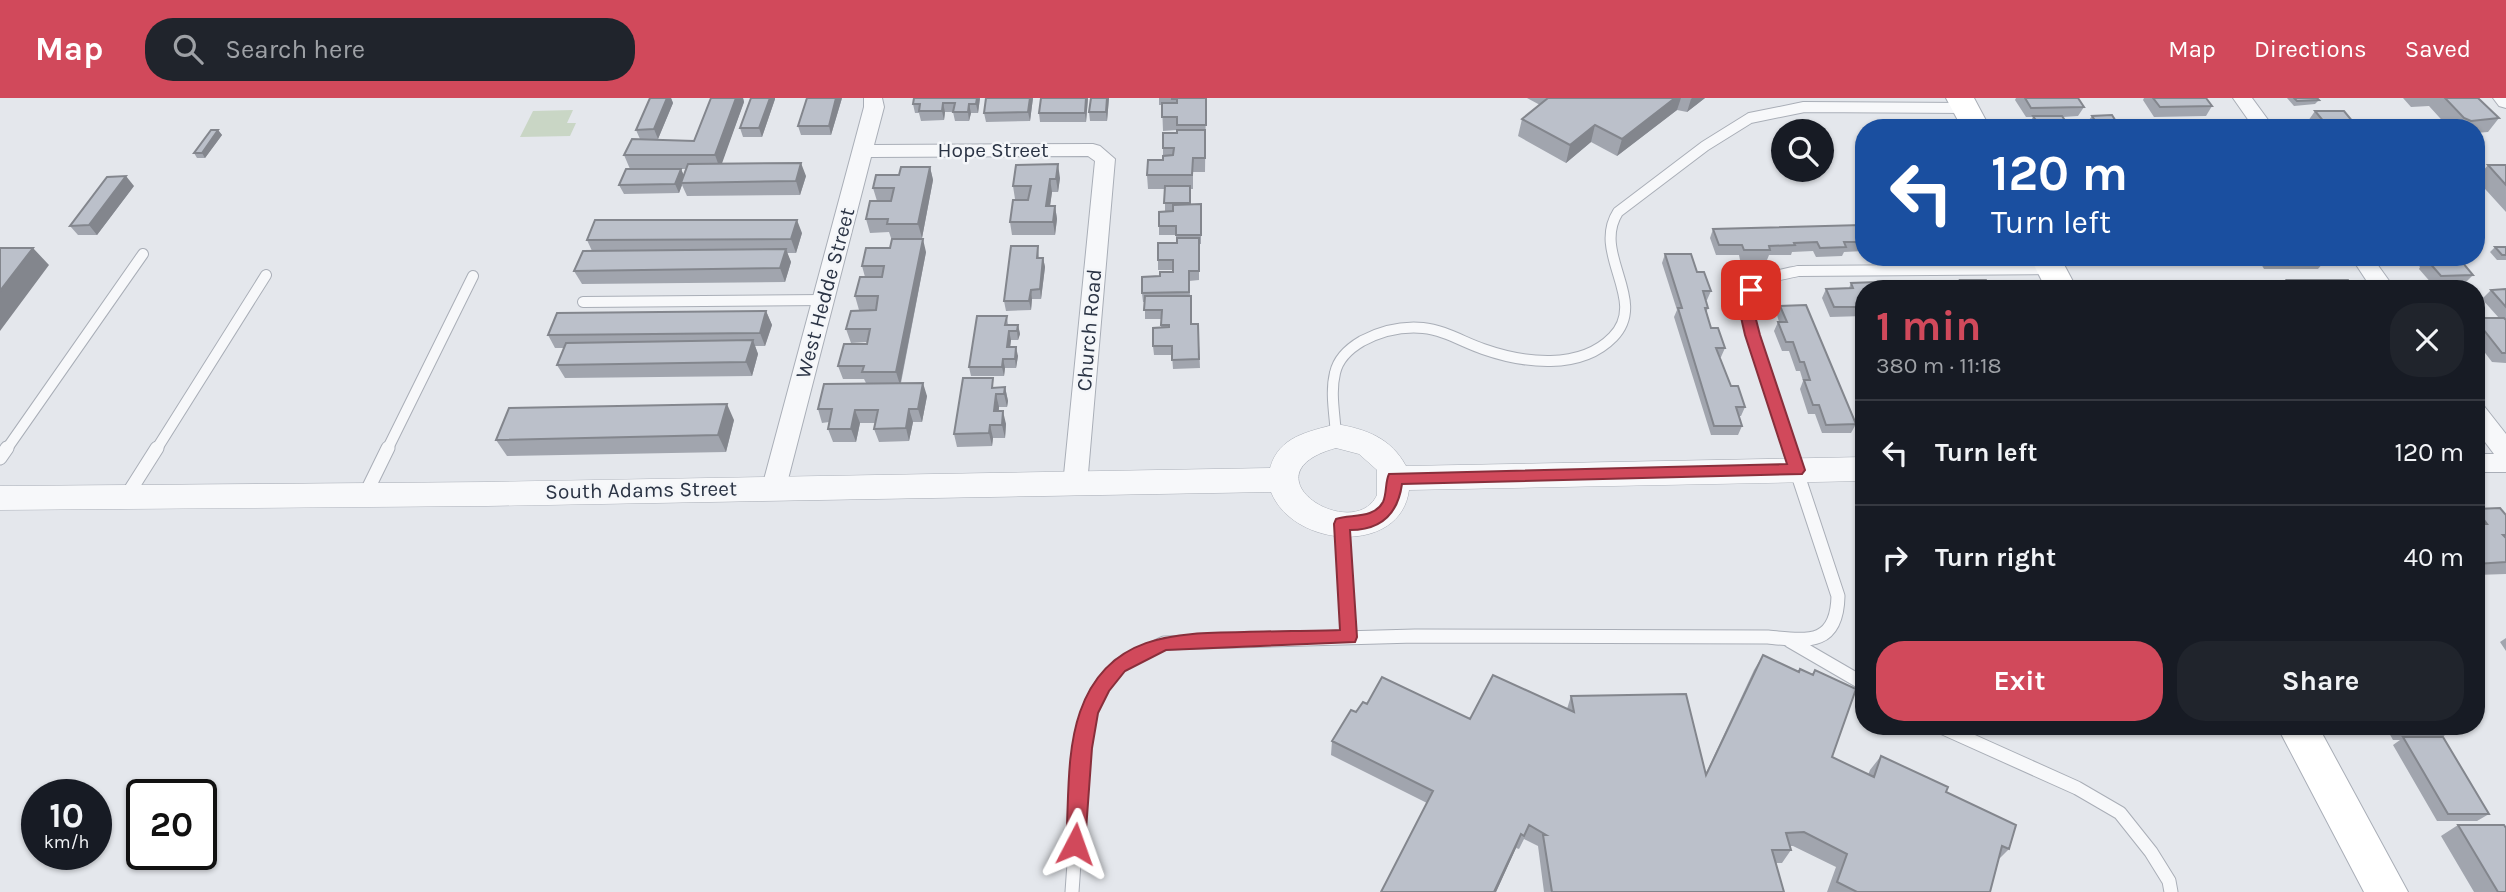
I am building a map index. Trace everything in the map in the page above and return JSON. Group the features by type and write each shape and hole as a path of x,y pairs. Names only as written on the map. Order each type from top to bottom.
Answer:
{"main road":[{"path":"2302,735 2387,892"}],"street":[{"name":"West Hedde Street","path":"774,487 874,107 873,98"},
{"path":"2242,98 2257,119"},
{"path":"2502,98 2506,102"},
{"name":"Hope Street","path":"862,151 1093,150 1105,159 1103,174"},
{"name":"Church Road","path":"1075,485 1103,174"},
{"path":"2485,424 2506,452"},
{"path":"1336,436 1362,441 1379,450 1391,463 1395,478 1391,503 1382,514 1357,524 1316,520 1300,512 1290,502 1282,480 1285,463 1294,451 1305,443 1336,436"},
{"path":"2485,463 2506,463"},
{"path":"1395,478 1855,469"},
{"name":"South Adams Street","path":"0,498 365,495 1282,480"}],"lane":[{"path":"1336,436 1335,369 1348,350 1371,335 1399,328 1423,328 1514,358 1541,362 1570,360 1595,351 1615,335 1623,319 1625,301 1609,239 1609,225 1618,212 1633,199 1705,146 1750,118 1804,107 1967,111"},
{"path":"0,458 143,254"},
{"path":"1072,892 1083,748 1089,713 1102,685 1119,666 1164,643 1415,636 1768,637 1806,640 1828,633 1837,621 1839,608 1835,584 1752,335 1745,304 1751,290 1763,279 1798,271 2053,272"},
{"path":"126,497 266,275"},
{"path":"365,495 473,276"},
{"path":"583,302 823,300"},
{"path":"1342,524 1349,637"},
{"path":"1787,639 1855,679"},
{"path":"1958,735 2103,802 2120,813 2136,831 2172,888"}],"green space":[{"path":"573,110 567,123 576,123 570,136 520,137 533,111"}],"building":[{"path":"650,98 667,98 654,129 636,130"},
{"path":"711,98 736,98 715,155 624,155 632,139 694,141"},
{"path":"751,98 770,98 759,128 740,128"},
{"path":"807,98 836,98 829,126 798,126"},
{"path":"914,98 977,98 976,104 969,104 968,112 953,112 955,103 943,103 942,111 919,111 920,104 913,104"},
{"path":"986,98 1030,98 1028,112 984,113"},
{"path":"1041,98 1086,98 1085,113 1039,113"},
{"path":"1091,98 1107,98 1106,112 1089,112"},
{"path":"1172,98 1206,98 1206,125 1177,125 1177,117 1162,117 1162,103 1177,103 1177,99"},
{"path":"1548,98 1675,98 1622,139 1595,125 1570,145 1522,119"},
{"path":"2025,98 2078,98 2084,107 2031,108"},
{"path":"2153,98 2206,98 2212,106 2160,107"},
{"path":"2294,98 2317,98 2319,100 2297,101"},
{"path":"2445,98 2478,98 2499,118 2485,120 2464,118"},
{"path":"2315,111 2344,111 2351,119 2322,119"},
{"path":"2112,115 2114,119 2094,119 2092,116"},
{"path":"2033,116 2062,116 2064,119 2035,119"},
{"path":"211,130 218,130 202,153 194,153"},
{"path":"1177,130 1205,130 1205,158 1193,158 1192,175 1147,175 1148,160 1163,160 1163,156 1173,155 1174,148 1163,148 1163,133 1177,133"},
{"path":"801,163 796,181 681,183 688,164"},
{"path":"1058,164 1056,179 1050,179 1046,206 1055,206 1053,222 1010,222 1013,200 1028,200 1031,186 1013,186 1016,165"},
{"path":"2488,165 2506,165 2506,185"},
{"path":"901,167 930,167 918,224 887,224 888,219 866,219 870,201 891,201 894,188 873,188 876,175 899,175"},
{"path":"626,169 681,169 675,184 619,185"},
{"path":"126,176 89,225 70,226 107,177"},
{"path":"1165,186 1190,186 1190,203 1164,203"},
{"path":"1201,204 1201,235 1176,235 1176,226 1159,226 1159,212 1173,211 1173,205"},
{"path":"595,220 797,220 791,239 587,240"},
{"path":"1855,225 1855,242 1844,242 1846,247 1820,248 1817,242 1769,246 1770,250 1744,250 1742,245 1719,245 1713,229"},
{"path":"1177,238 1199,238 1199,271 1189,271 1189,292 1142,293 1142,277 1173,272 1173,260 1158,260 1158,243 1177,243"},
{"path":"892,239 923,239 896,372 862,372 864,366 838,366 844,344 867,344 870,329 846,329 851,311 876,310 878,296 855,296 860,277 882,277 884,266 862,266 866,248 890,248"},
{"path":"1011,246 1038,246 1037,258 1043,258 1040,289 1031,290 1029,301 1004,301"},
{"path":"2495,247 2506,247 2506,255 2502,255"},
{"path":"0,248 33,248 0,291"},
{"path":"786,249 780,268 574,271 583,251"},
{"path":"1665,254 1691,254 1697,272 1704,272 1711,291 1703,291 1708,308 1705,308 1711,328 1718,328 1725,348 1716,348 1731,386 1738,386 1745,407 1736,407 1742,426 1714,426 1678,308 1682,308"},
{"path":"2432,266 2466,266 2473,275 2441,276"},
{"path":"1851,283 1855,283 1855,307 1834,307 1826,289 1853,288"},
{"path":"2506,289 2506,307 2491,290"},
{"path":"1145,296 1191,296 1191,324 1198,324 1199,359 1172,360 1172,346 1153,346 1153,328 1169,325 1161,325 1162,310 1144,310"},
{"path":"1806,305 1855,424 1826,425 1819,405 1813,405 1804,380 1810,380 1804,362 1800,362 1793,342 1786,342 1778,322 1787,322 1780,306"},
{"path":"766,311 760,333 548,335 557,313"},
{"path":"977,316 1007,316 1005,325 1018,325 1017,331 1009,331 1007,347 1016,347 1015,359 1003,359 1002,367 969,367"},
{"path":"2485,318 2506,320 2506,353 2502,353 2485,331"},
{"path":"753,340 746,362 557,365 566,343"},
{"path":"963,378 993,378 992,388 1005,387 1004,394 996,394 994,411 1003,411 1002,425 990,425 989,433 954,434"},
{"path":"923,383 918,409 909,409 906,428 874,429 878,410 855,410 851,429 828,429 832,409 818,409 824,384"},
{"path":"727,404 718,435 496,440 509,408"},
{"path":"2500,508 2506,515 2506,535 2503,535 2506,538 2506,562 2485,563 2485,509"},
{"path":"1763,655 1799,672 1800,669 1813,675 1815,670 1855,689 1832,757 1874,777 1881,756 1948,787 1946,792 2016,825 2009,849 2002,846 1990,892 1857,892 1837,882 1847,854 1804,832 1786,833 1791,850 1772,850 1784,892 1552,892 1543,835 1546,835 1529,825 1524,836 1521,834 1494,892 1381,892 1433,791 1332,741 1351,710 1356,712 1363,702 1367,704 1382,677 1470,719 1493,675 1574,712 1571,696 1686,694 1706,775"},
{"path":"2403,737 2443,737 2489,814 2448,814"},
{"path":"2458,825 2504,825 2506,892 2498,892"}],"route":[{"path":"1075,844 1083,748 1089,713 1102,685 1119,666 1164,643 1349,637 1342,524 1357,524 1382,514 1391,503 1395,478 1797,470 1752,335 1745,304 1751,290"}]}
